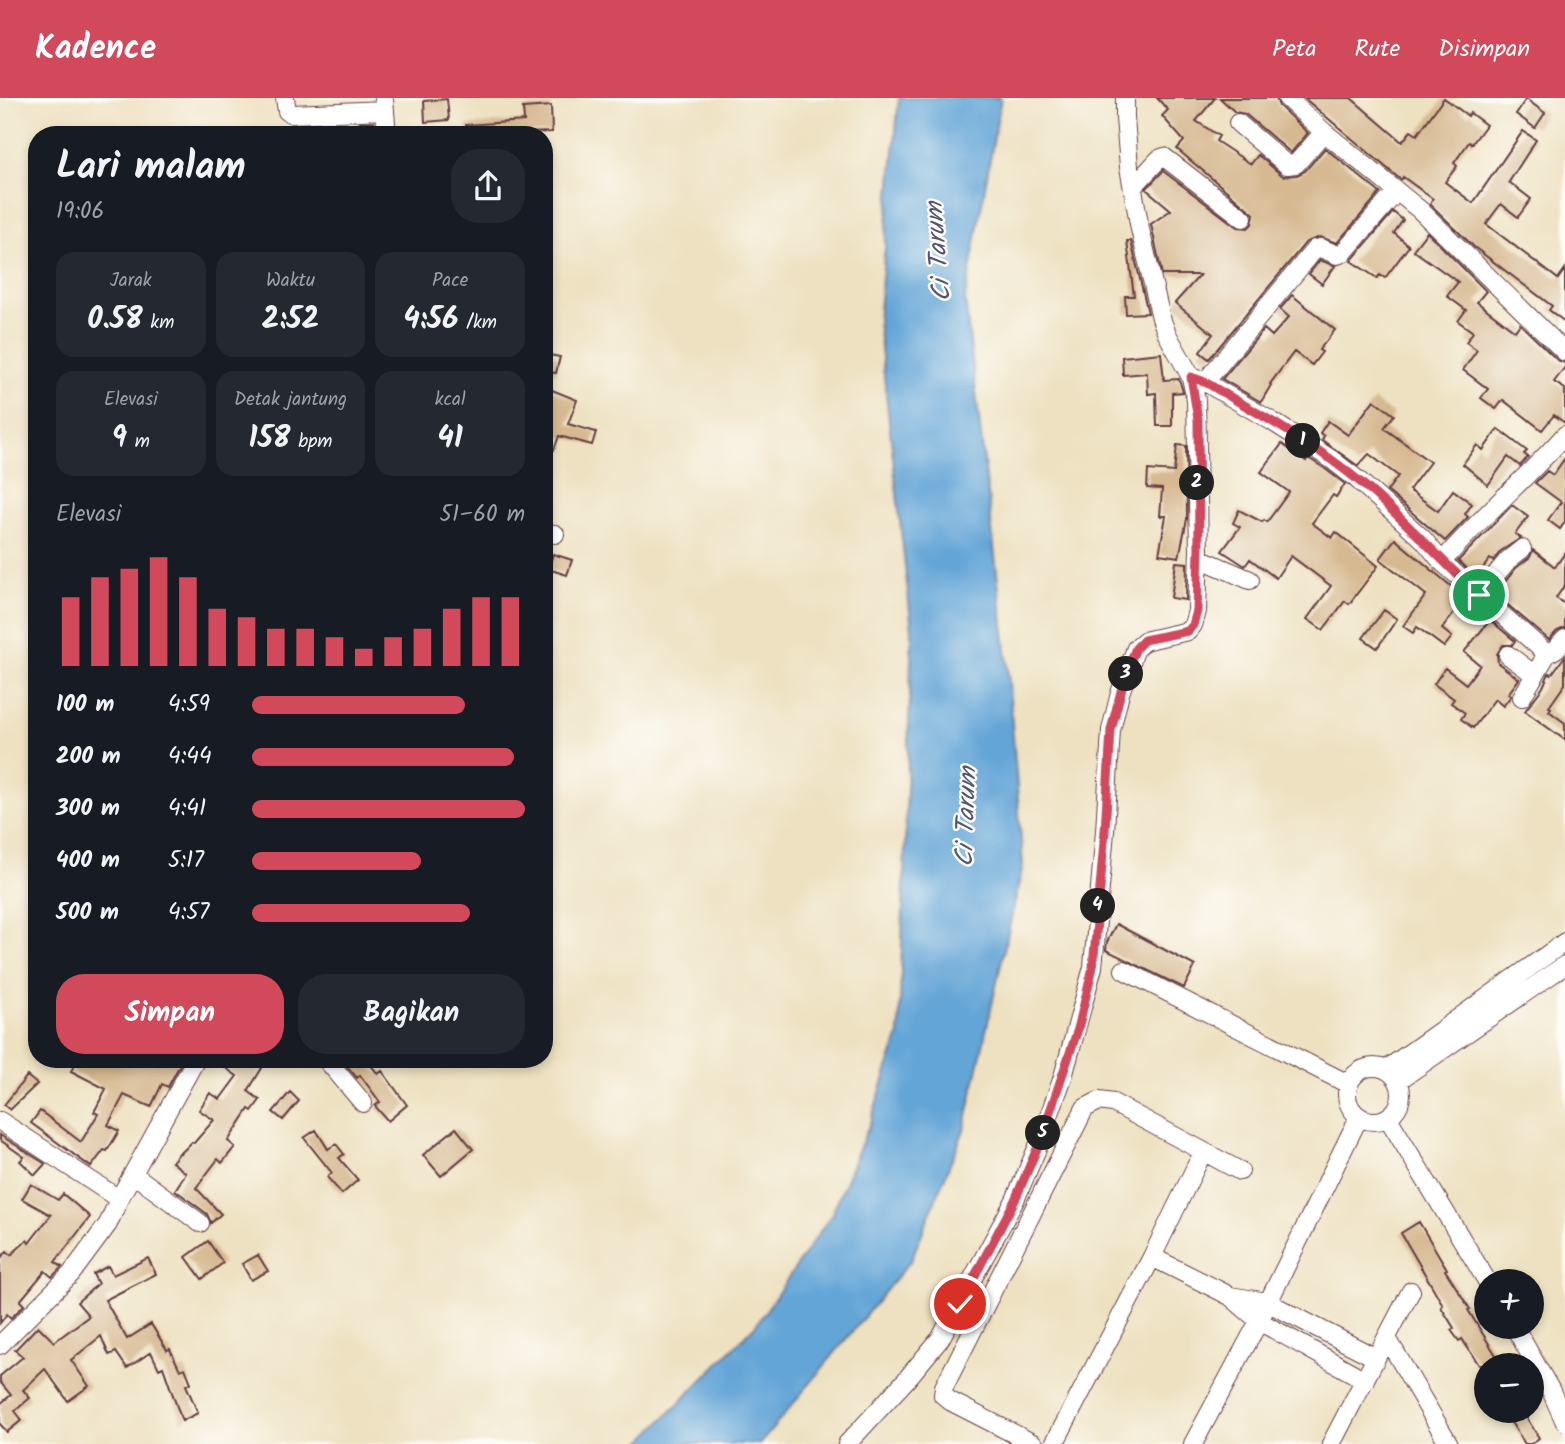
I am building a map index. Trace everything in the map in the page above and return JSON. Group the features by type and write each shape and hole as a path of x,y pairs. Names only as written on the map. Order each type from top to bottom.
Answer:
{"street":[{"path":"285,98 287,111 292,114 384,104 386,126"},
{"path":"1125,98 1133,187 1161,318 1198,379 1331,459 1391,508 1442,562 1547,654"},
{"path":"1287,98 1324,132 1420,210 1565,352"},
{"path":"1238,123 1287,165 1296,164 1324,132"},
{"path":"1133,187 1159,159 1164,158 1244,218"},
{"path":"848,1444 940,1339 1015,1200 1039,1144 1078,1029 1093,967 1111,730 1119,694 1136,648 1144,640 1188,631 1197,611 1198,379 1315,249 1321,248 1336,255 1343,253 1396,192"},
{"path":"1442,562 1494,506 1536,468 1565,435"},
{"path":"1479,595 1500,569 1522,549"},
{"path":"1199,558 1250,579"},
{"path":"1522,697 1547,654 1565,639"},
{"path":"1508,655 1535,675"},
{"path":"1393,1074 1565,942"},
{"path":"1393,1074 1565,965"},
{"path":"1124,970 1348,1084"},
{"path":"1371,1066 1393,1074 1402,1094 1398,1108 1388,1118 1378,1121 1359,1117 1350,1108 1348,1084 1356,1072 1371,1066"},
{"path":"0,1345 71,1274 108,1224 191,1068"},
{"path":"334,1068 363,1103"},
{"path":"1034,1444 950,1401 943,1395 944,1387 1086,1108 1099,1101 1113,1103 1240,1171"},
{"path":"1193,1444 1259,1321 1359,1117"},
{"path":"1388,1118 1480,1269"},
{"path":"0,1121 120,1199"},
{"path":"1054,1444 1152,1257 1203,1152"},
{"path":"133,1174 200,1223"},
{"path":"1152,1257 1230,1296 1259,1321 1365,1380"},
{"path":"1331,1444 1411,1291"},
{"path":"1230,1296 1267,1302 1377,1358"},
{"path":"1387,1338 1449,1444"},
{"path":"1521,1339 1565,1422"}],"water":[{"name":"Ci Tarum","path":"899,98 1001,98 965,299 1007,658 1023,865 964,1130 911,1260 760,1444 639,1444 756,1325 832,1214 870,1123 899,1034 912,630 878,321"}],"building":[{"path":"1157,98 1215,98 1196,121 1219,136 1216,141 1251,164 1258,155 1283,176 1297,175 1305,171 1325,148 1380,193 1337,243 1320,237 1306,242 1209,359 1200,352 1213,334 1175,303 1200,275 1162,275 1151,224 1171,210 1146,189 1163,171 1237,227 1248,228 1252,224 1254,214 1177,149 1184,141 1162,116 1168,110"},
{"path":"1220,98 1276,98 1279,106 1308,133 1291,153 1245,114 1235,112"},
{"path":"1304,98 1351,98 1402,142 1411,131 1417,135 1444,98 1468,116 1470,113 1486,125 1472,144 1469,142 1445,182 1473,203 1523,131 1536,140 1509,182 1531,199 1518,217 1501,204 1486,224 1558,279 1565,269 1565,322 1549,310 1552,306 1474,247 1430,204 1433,199 1403,177 1401,180"},
{"path":"447,99 449,120 425,122 424,101"},
{"path":"1526,99 1545,113 1535,128 1516,114"},
{"path":"551,106 552,126 466,126 524,121 523,108"},
{"path":"360,122 374,122 375,126 360,126"},
{"path":"1393,212 1403,220 1394,233 1409,246 1385,278 1380,275 1377,278 1351,261"},
{"path":"1427,232 1486,291 1477,302 1515,331 1520,324 1557,360 1565,363 1554,382 1565,389 1565,423 1554,415 1542,430 1503,400 1496,409 1481,398 1488,389 1463,370 1477,350 1466,342 1473,332 1458,321 1466,310 1447,296 1458,282 1413,250"},
{"path":"1127,241 1131,241 1148,313 1126,314 1125,296 1134,296"},
{"path":"1320,260 1335,266 1322,284 1309,274"},
{"path":"1292,295 1335,330 1319,350 1322,352 1312,365 1294,352 1270,384 1261,402 1222,379 1264,329 1272,336 1289,317 1280,309"},
{"path":"1161,353 1164,380 1179,379 1183,392 1172,393 1172,426 1157,426 1156,393 1148,394 1147,373 1123,375 1122,357"},
{"path":"553,356 560,357 556,373 553,372"},
{"path":"553,390 577,400 568,424 596,432 592,445 559,436 554,450"},
{"path":"1374,400 1394,415 1384,428 1430,462 1409,490 1438,511 1453,490 1472,504 1465,514 1468,517 1445,541 1387,491 1398,476 1369,454 1358,466 1322,440 1324,436 1320,433 1328,421 1348,435"},
{"path":"1498,429 1527,451 1524,454 1528,457 1520,466 1508,457 1488,485 1463,464 1477,445 1483,450"},
{"path":"1282,444 1306,461 1308,458 1324,468 1345,484 1312,523 1332,538 1336,532 1378,566 1349,604 1345,601 1323,630 1307,619 1331,586 1291,556 1276,578 1250,559 1245,566 1222,551 1240,527 1233,523 1239,510 1267,522 1289,492 1261,472"},
{"path":"1177,445 1186,446 1187,519 1179,557 1159,554 1166,516 1160,516 1162,489 1147,488 1148,470 1174,472"},
{"path":"1565,458 1565,522 1560,529 1548,520 1561,502 1535,483 1547,471 1553,475"},
{"path":"1512,505 1528,517 1515,534 1521,538 1501,551 1493,561 1490,559 1476,577 1458,561"},
{"path":"1395,539 1471,603 1464,614 1457,608 1442,629 1452,637 1444,647 1417,627 1413,633 1403,626 1426,595 1380,559"},
{"path":"1533,550 1555,567 1565,553 1565,585 1556,598 1565,604 1565,628 1557,631 1549,640 1495,594 1516,568 1530,557"},
{"path":"553,554 572,560 567,575 553,571"},
{"path":"1176,562 1187,563 1186,600 1171,598"},
{"path":"1384,610 1397,619 1377,648 1363,638"},
{"path":"1490,620 1515,641 1512,645 1503,645 1497,654 1498,663 1519,679 1503,706 1495,699 1473,728 1461,719 1465,713 1451,703 1454,699 1434,684 1445,668 1466,684 1480,665 1464,652"},
{"path":"1565,656 1565,684 1549,711 1565,723 1565,740 1525,711 1543,687 1549,673 1551,675"},
{"path":"1116,924 1195,966 1184,988 1106,950"},
{"path":"73,1068 178,1068 168,1087 162,1084 151,1107 124,1095 108,1125 119,1131 107,1151 104,1150 91,1167 31,1123 40,1111 81,1142 98,1114 94,1112 106,1089 71,1071"},
{"path":"226,1068 262,1068 248,1091 260,1100 252,1111 249,1109 228,1141 235,1147 222,1163 218,1159 196,1188 221,1214 211,1223 207,1214 175,1190 186,1173 172,1162 180,1152 194,1143 214,1120 199,1110 210,1093 220,1099 237,1076"},
{"path":"349,1068 373,1068 378,1074 382,1071 407,1105 388,1121 375,1106 380,1102 360,1075 357,1078"},
{"path":"27,1076 37,1084 10,1110 4,1105"},
{"path":"290,1092 299,1101 283,1120 273,1112"},
{"path":"456,1128 473,1149 441,1176 423,1155"},
{"path":"316,1130 328,1149 336,1144 344,1154 339,1158 358,1180 342,1194 327,1177 332,1173 304,1138"},
{"path":"0,1135 45,1164 35,1175 20,1161 24,1157 0,1140"},
{"path":"31,1184 58,1200 63,1194 90,1217 55,1262 62,1267 52,1277 45,1271 20,1301 24,1305 11,1318 7,1314 0,1323 0,1259 7,1251 11,1255 27,1240 29,1243 51,1215 22,1199"},
{"path":"1419,1222 1470,1309 1468,1310 1474,1320 1474,1339 1486,1339 1495,1353 1474,1353 1474,1357 1462,1339 1459,1341 1451,1330 1454,1328 1441,1307 1443,1305 1401,1233"},
{"path":"208,1241 223,1263 202,1279 186,1257"},
{"path":"258,1255 268,1271 251,1280 242,1264"},
{"path":"148,1258 156,1274 105,1300 127,1339 151,1324 167,1350 170,1349 180,1370 185,1368 191,1383 186,1385 198,1413 182,1421 163,1367 159,1369 151,1352 127,1368 116,1352 109,1355 101,1336 71,1360 89,1386 68,1401 45,1369 23,1390 30,1398 15,1411 22,1420 7,1432 0,1424 0,1404 11,1395 0,1382 0,1376 23,1357 15,1350 38,1326 54,1342 89,1316 77,1302 98,1284 93,1274 108,1266 113,1275"},
{"path":"1511,1423 1530,1423 1539,1438 1531,1444 1525,1444"}],"route":[{"path":"960,1304 1015,1200 1039,1144 1078,1029 1093,967 1111,730 1126,672 1136,648 1144,640 1188,631 1197,611 1198,419 1191,377 1205,382 1331,459 1391,508 1442,562 1479,595"}]}
